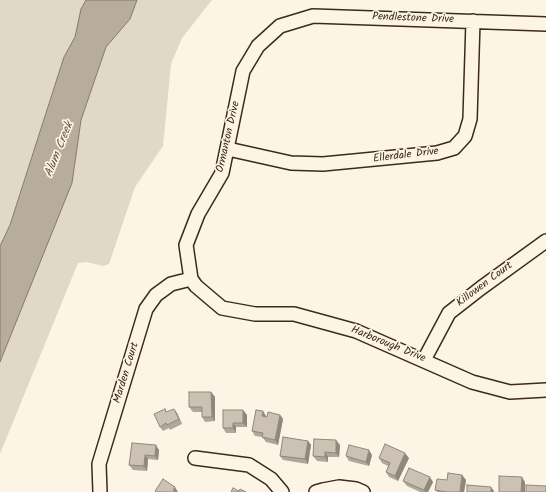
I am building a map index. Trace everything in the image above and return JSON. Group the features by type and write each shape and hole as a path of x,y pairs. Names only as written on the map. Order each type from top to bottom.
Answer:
{"street":[{"name":"Pendlestone Drive","path":"280,26 313,16 546,24"},
{"name":"Ellerdale Drive","path":"228,149 291,163 323,164 437,154 454,148 465,136 470,119 473,21"},
{"name":"Ormanton Drive","path":"191,278 186,246 198,214 222,173 243,71 258,46 280,26"},
{"name":"Killowen Court","path":"424,360 449,313 480,288 546,241"},
{"name":"Harborough Drive","path":"191,278 196,286 222,308 255,314 294,314 356,331 472,382 510,392 546,390"},
{"name":"Marden Court","path":"100,492 99,464 146,309 156,294 171,284 191,278"},
{"path":"195,458 249,465 271,479 282,492"},
{"path":"316,492 339,487 356,489 363,492"}],"shaded area":[{"path":"0,0 86,0 81,9 75,37 64,57 10,225 0,246"},
{"path":"137,0 212,0 182,38 171,64 163,146 135,187 109,264 103,266 86,262 78,263 0,454 0,362 72,183 81,120 106,47 130,19"}],"water":[{"name":"Alum Creek","path":"86,0 137,0 130,19 106,47 81,120 72,183 0,362 0,246 10,225 64,57 75,37 81,9"}],"building":[{"path":"189,392 211,392 212,417 202,417 202,407 189,407"},
{"path":"165,409 166,412 174,409 179,419 167,425 166,423 160,427 154,414"},
{"path":"223,410 243,410 243,423 233,423 233,428 223,428"},
{"path":"256,410 263,411 262,416 267,417 268,412 280,415 275,440 262,437 263,433 252,431"},
{"path":"283,437 308,441 305,459 280,456"},
{"path":"314,439 336,440 336,453 325,452 325,457 313,456"},
{"path":"132,443 156,445 155,456 145,455 144,466 129,465"},
{"path":"385,444 405,453 395,476 386,472 390,463 379,458"},
{"path":"349,445 369,450 366,462 346,456"},
{"path":"409,468 430,477 424,490 403,481"},
{"path":"448,473 462,475 460,492 435,490 437,479 447,480"},
{"path":"499,476 522,477 521,492 499,492"},
{"path":"163,479 175,487 173,490 176,492 155,491"},
{"path":"467,485 491,487 491,492 467,492"},
{"path":"526,485 546,486 546,492 526,492"},
{"path":"233,488 239,491 240,489 246,492 231,492"}]}
